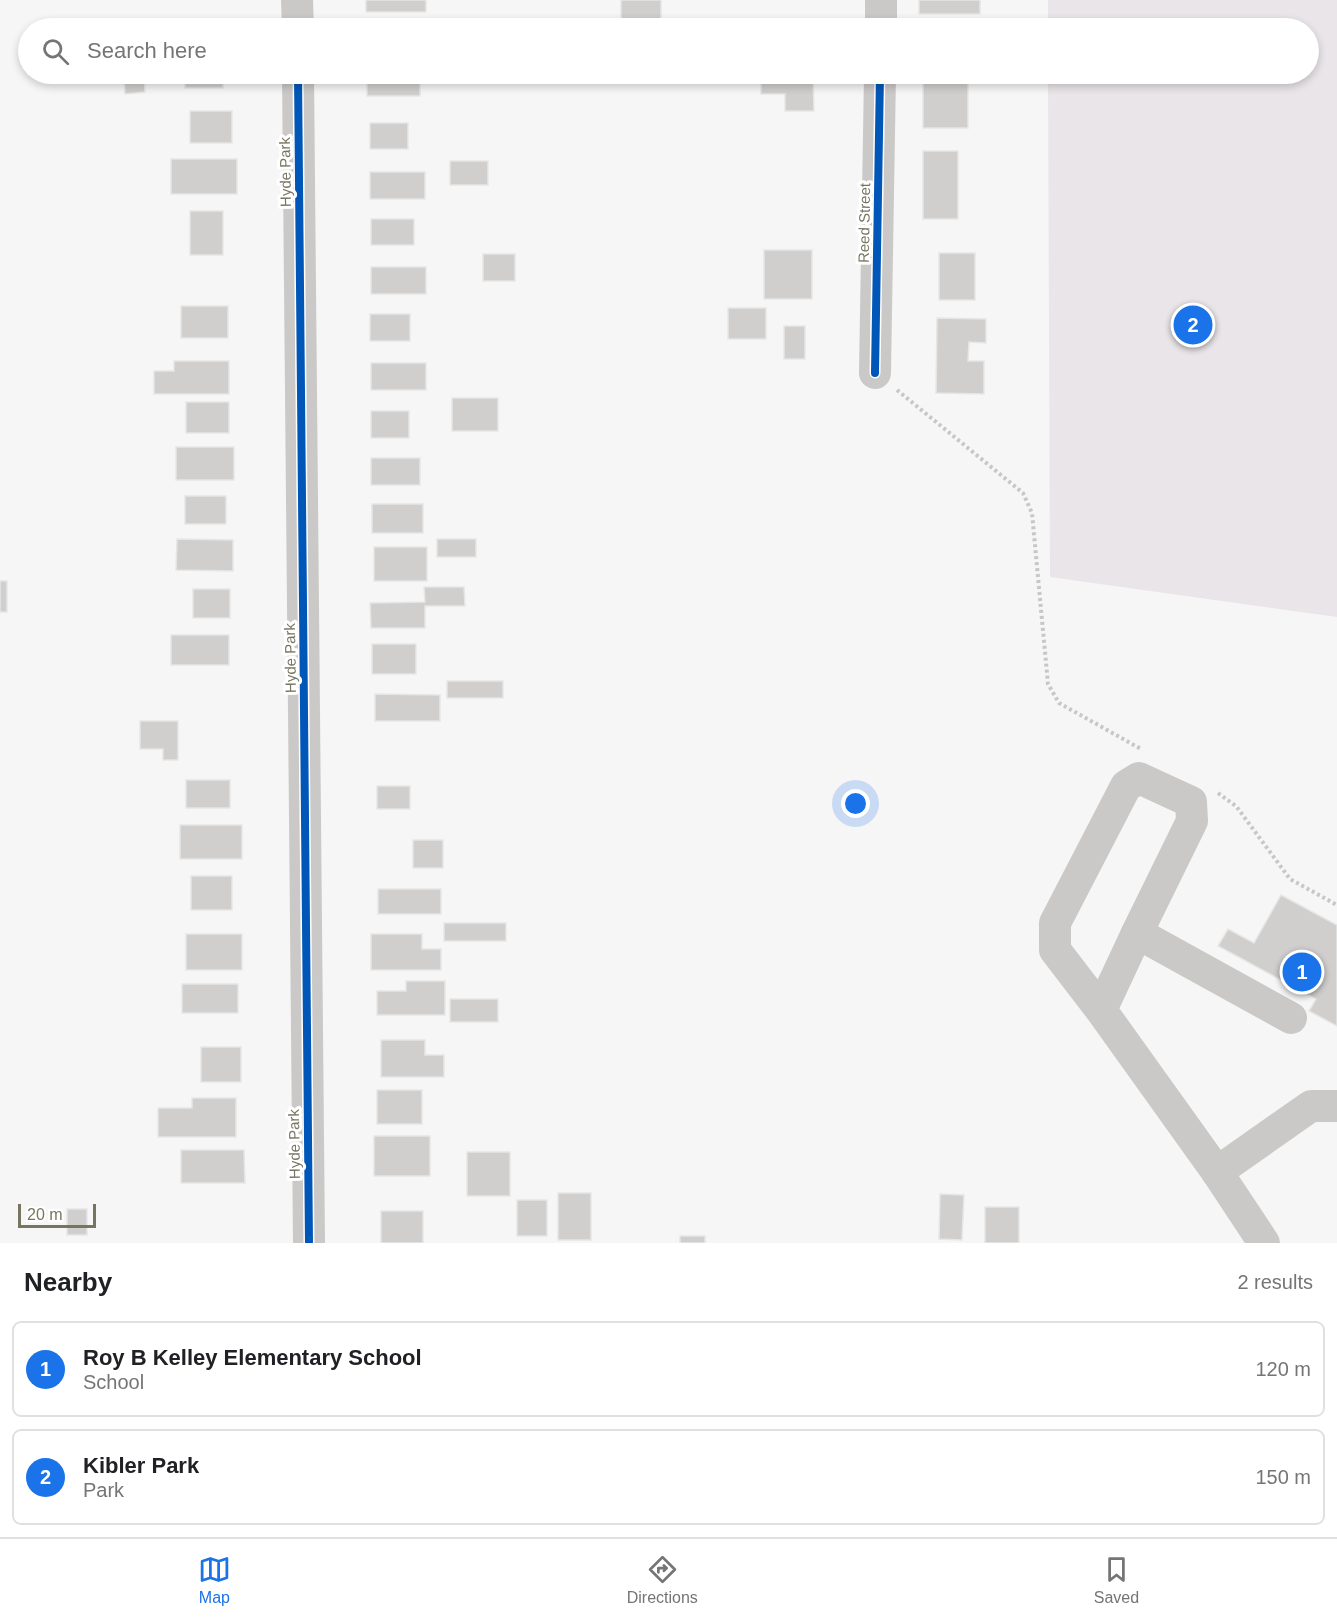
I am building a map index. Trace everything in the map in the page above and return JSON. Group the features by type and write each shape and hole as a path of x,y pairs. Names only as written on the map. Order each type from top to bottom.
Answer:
{"street":[{"path":"297,0 298,18"},
{"path":"881,0 881,18"},
{"name":"Hyde Park","path":"298,84 309,1243"},
{"name":"Reed Street","path":"875,373 880,84"},
{"path":"1101,1010 1192,821 1191,802 1139,778 1126,786 1055,923 1055,950 1101,1010 1264,1243"},
{"path":"1137,933 1291,1018"},
{"path":"1216,1172 1311,1106 1337,1106"}],"path":[{"path":"875,373 1023,493 1032,513 1048,684 1059,703 1143,750"},
{"path":"1214,790 1236,806 1290,879 1337,905"}],"shaded area":[{"path":"1048,0 1337,0 1337,617 1050,577 1048,84 1319,84 1319,18 1048,18"}],"building":[{"path":"366,0 426,0 426,12 366,12"},
{"path":"621,0 661,0 661,18 621,18"},
{"path":"919,0 980,0 980,14 919,14"},
{"path":"124,84 145,84 145,92 125,94"},
{"path":"185,84 223,84 223,88 185,88"},
{"path":"367,84 420,84 420,96 367,96"},
{"path":"761,84 813,84 814,111 785,111 785,94 761,94"},
{"path":"923,84 968,84 968,128 923,128"},
{"path":"190,111 232,111 232,143 190,143"},
{"path":"370,123 408,123 408,149 370,149"},
{"path":"923,151 958,151 958,219 923,219"},
{"path":"171,159 237,159 237,194 171,194"},
{"path":"450,161 488,161 488,185 450,185"},
{"path":"370,172 425,172 425,199 370,199"},
{"path":"190,211 223,211 223,255 190,255"},
{"path":"371,219 414,219 414,245 371,245"},
{"path":"764,250 812,250 812,299 764,299"},
{"path":"939,253 975,253 975,300 939,300"},
{"path":"483,254 515,254 515,281 483,281"},
{"path":"371,267 426,267 426,294 371,294"},
{"path":"181,306 228,306 228,338 181,338"},
{"path":"728,308 766,308 766,339 728,339"},
{"path":"370,314 410,314 410,341 370,341"},
{"path":"937,318 986,319 986,343 969,342 968,361 984,361 984,394 936,393"},
{"path":"784,326 805,326 805,359 784,359"},
{"path":"174,361 229,361 229,394 154,394 154,371 174,371"},
{"path":"371,363 426,363 426,390 371,390"},
{"path":"452,398 498,398 498,431 452,431"},
{"path":"186,402 229,402 229,433 186,433"},
{"path":"371,411 409,411 409,438 371,438"},
{"path":"176,447 234,447 234,480 176,480"},
{"path":"371,458 420,458 420,485 371,485"},
{"path":"185,496 226,496 226,524 185,524"},
{"path":"372,504 423,504 423,533 372,533"},
{"path":"177,539 233,540 233,571 176,570"},
{"path":"437,539 476,539 476,557 437,557"},
{"path":"374,547 427,547 427,581 374,581"},
{"path":"0,581 7,581 7,612 0,612"},
{"path":"424,587 464,587 465,606 425,606 425,628 371,628 370,603 425,602"},
{"path":"193,589 230,589 230,618 193,618"},
{"path":"171,635 229,635 229,665 171,665"},
{"path":"372,644 416,644 416,674 372,674"},
{"path":"447,681 503,681 503,698 447,698"},
{"path":"375,694 440,695 440,721 375,721"},
{"path":"140,721 178,721 178,760 163,760 163,749 140,749"},
{"path":"186,780 230,780 230,808 186,808"},
{"path":"377,786 410,786 410,809 377,809"},
{"path":"180,825 242,825 242,859 180,859"},
{"path":"413,840 443,840 443,868 413,868"},
{"path":"191,876 232,876 232,910 191,910"},
{"path":"378,889 441,889 441,914 378,914"},
{"path":"1281,895 1337,925 1337,1026 1309,1011 1316,999 1218,946 1228,929 1254,943"},
{"path":"444,923 506,923 506,941 444,941"},
{"path":"186,934 242,934 242,970 186,970"},
{"path":"371,934 422,934 422,949 441,949 441,970 371,970"},
{"path":"406,981 445,981 445,1015 377,1015 377,991 406,991"},
{"path":"182,984 238,984 238,1013 182,1013"},
{"path":"450,999 498,999 498,1022 450,1022"},
{"path":"381,1040 425,1040 425,1055 444,1055 444,1077 381,1077"},
{"path":"201,1047 241,1047 241,1082 201,1082"},
{"path":"377,1090 422,1090 422,1124 377,1124"},
{"path":"192,1098 236,1098 236,1137 158,1137 158,1108 192,1108"},
{"path":"374,1136 430,1136 430,1176 374,1176"},
{"path":"181,1150 244,1150 245,1183 181,1183"},
{"path":"467,1152 510,1152 510,1196 467,1196"},
{"path":"558,1193 591,1193 591,1240 558,1240"},
{"path":"940,1194 964,1195 962,1240 939,1239"},
{"path":"517,1200 547,1200 547,1236 517,1236"},
{"path":"985,1207 1019,1207 1019,1243 985,1243"},
{"path":"67,1209 87,1209 87,1235 67,1235"},
{"path":"381,1211 423,1211 423,1243 381,1243"},
{"path":"680,1236 705,1236 705,1243 680,1243"}],"cycle path":[{"path":"298,84 309,1243"},
{"path":"875,373 880,84"}],"place":[{"name":"Kibler Park","path":"1193,325"},
{"name":"Roy B Kelley Elementary School","path":"1302,972"}]}
